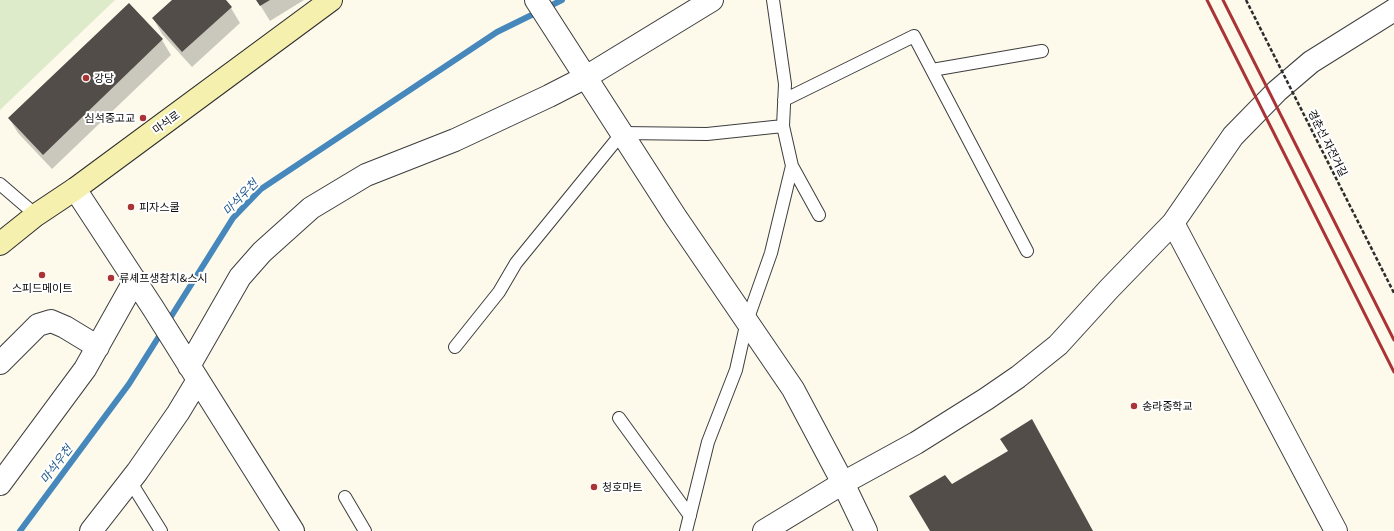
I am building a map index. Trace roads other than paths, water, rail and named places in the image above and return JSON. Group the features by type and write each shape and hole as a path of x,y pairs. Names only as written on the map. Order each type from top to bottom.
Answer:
{"main road":[{"name":"마석로","path":"0,244 36,215 75,189 331,0"}],"street":[{"path":"536,0 675,216 793,389 843,483 866,531"},
{"path":"91,531 130,481 178,413 189,366 240,278 262,252 311,208 366,175 455,140 586,77 712,0"},
{"path":"764,531 843,483 916,443 986,399 1018,377 1058,345 1109,289 1173,223 1233,136 1277,91 1311,62 1394,10"},
{"path":"75,189 153,308 293,531"},
{"path":"1173,223 1336,531"},
{"path":"0,484 85,369 135,280"},
{"path":"0,363 38,325 51,321 65,327 98,347"}],"lane":[{"path":"773,0 785,84 783,126 792,166 819,215"},
{"path":"784,100 914,36 1027,251"},
{"path":"932,70 1042,50"},
{"path":"455,347 499,292 516,263 622,133 707,134 783,126"},
{"path":"686,531 708,442 736,370 747,321 771,253 792,166"},
{"path":"0,184 36,215"},
{"path":"619,418 690,516"},
{"path":"130,481 162,531"},
{"path":"345,497 365,531"}],"waterway":[{"name":"마석우천","path":"167,323 233,218 261,189 497,32 562,0"},
{"name":"마석우천","path":"20,531 129,384 163,330"}],"railway":[{"path":"1207,0 1394,372"},
{"path":"1223,0 1394,340"}],"place":[{"name":"강당","path":"86,78"},
{"name":"심석중고교","path":"143,118"},
{"name":"피자스쿨","path":"131,207"},
{"name":"스피드메이트","path":"42,275"},
{"name":"류셰프생참치&스시","path":"111,278"},
{"name":"송라중학교","path":"1134,406"},
{"name":"청호마트","path":"594,487"}]}
